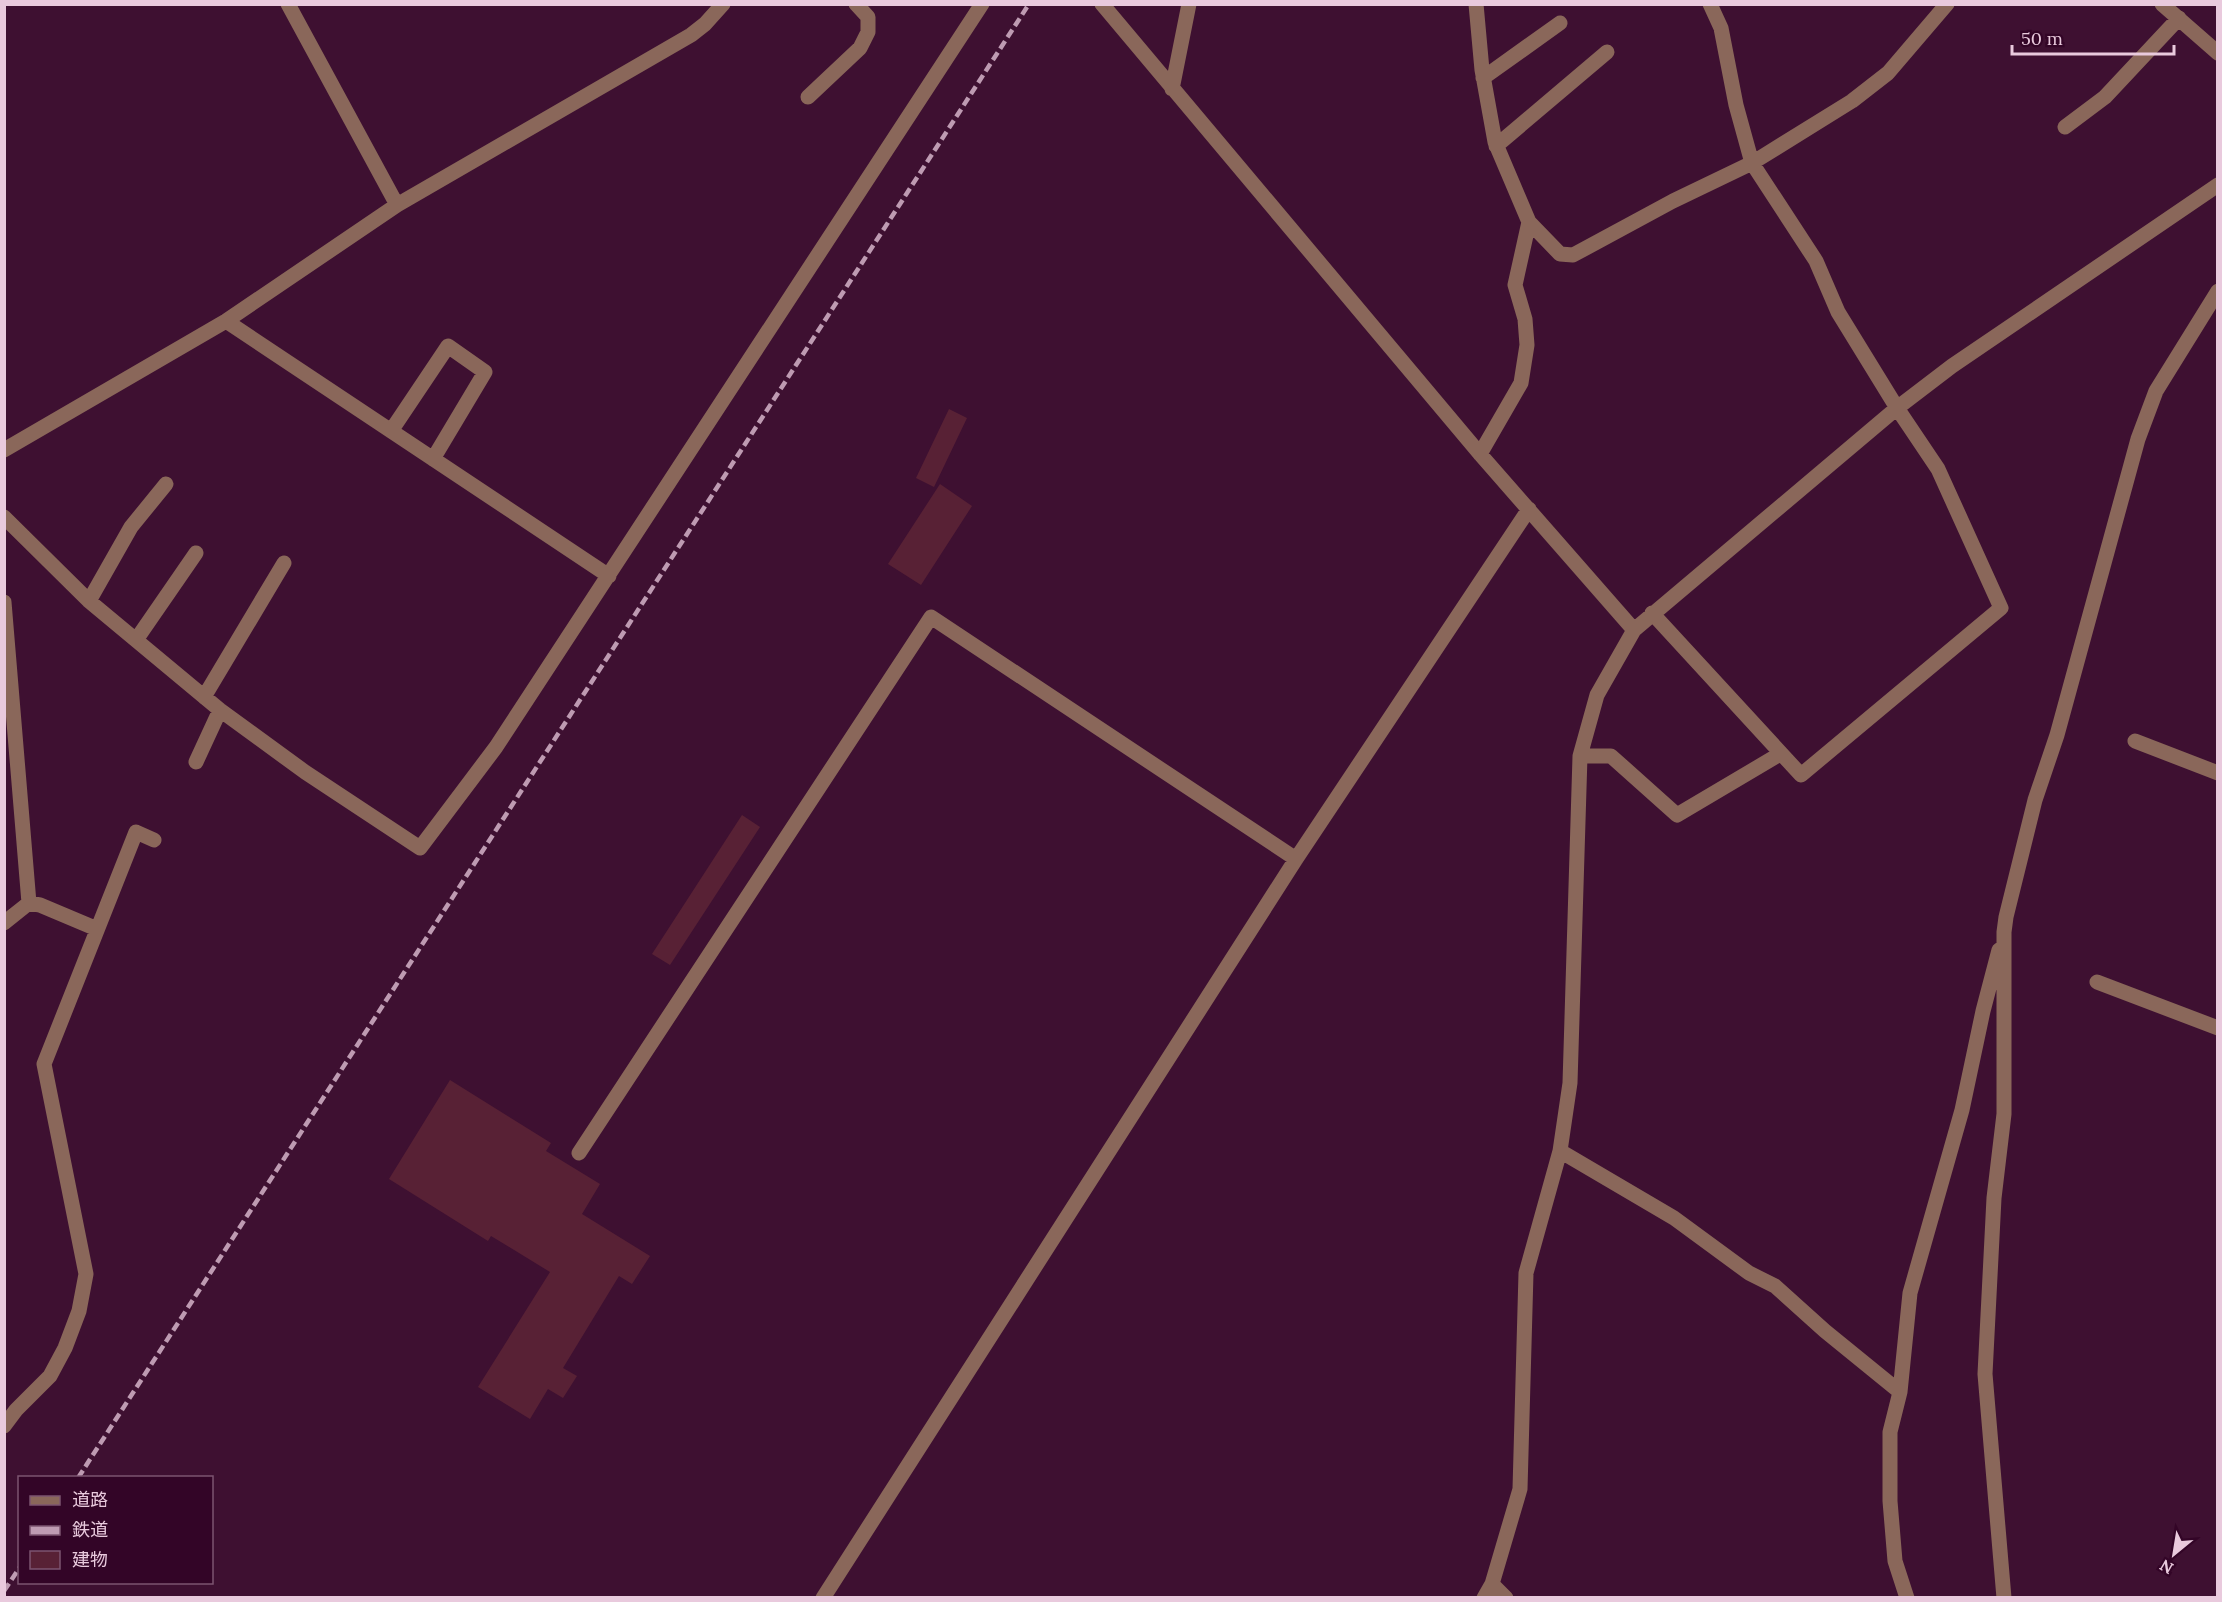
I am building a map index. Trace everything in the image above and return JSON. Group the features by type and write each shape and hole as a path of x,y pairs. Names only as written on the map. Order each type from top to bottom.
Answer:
{"street":[{"path":"288,4 397,205"},
{"path":"4,450 226,321 397,205 691,35 705,24 723,4"},
{"path":"807,97 860,48 868,32 868,17 856,4"},
{"path":"4,517 89,601 220,710 305,772 420,848 496,747 982,4"},
{"path":"1102,4 1479,454 1634,630"},
{"path":"1173,89 1188,4"},
{"path":"1476,4 1483,78 1496,146 1529,222 1560,254 1574,255 1673,201 1752,164 1852,100 1887,73 1947,4"},
{"path":"1652,613 1801,776 2001,608 1938,469 1897,408 1838,312 1816,261 1752,164 1736,105 1721,28 1710,4"},
{"path":"2162,4 2217,53"},
{"path":"2065,127 2105,97 2179,18"},
{"path":"1483,78 1560,23"},
{"path":"1496,146 1607,52"},
{"path":"1506,1598 1488,1591 1520,1489 1526,1273 1560,1151 1570,1083 1580,756 1597,695 1634,630 1897,408 1952,366 2217,186"},
{"path":"1479,454 1521,383 1527,345 1525,319 1515,285 1529,222"},
{"path":"1907,1598 1895,1561 1890,1501 1890,1432 1900,1392 1910,1293 1962,1110 1983,1011 2035,800 2057,735 2138,439 2156,392 2217,291"},
{"path":"226,321 609,576"},
{"path":"390,431 448,346 485,372 433,459"},
{"path":"89,601 131,527 166,484"},
{"path":"823,1598 1296,859 1529,509"},
{"path":"136,640 196,553"},
{"path":"204,697 284,563"},
{"path":"4,602 29,903"},
{"path":"579,1153 931,617 1296,859"},
{"path":"196,762 220,710"},
{"path":"2135,741 2217,773"},
{"path":"1580,756 1611,756 1677,814 1780,754"},
{"path":"4,1426 16,1410 50,1376 65,1348 79,1311 87,1274 44,1064 136,832 154,840"},
{"path":"4,923 29,903 40,905 97,929"},
{"path":"2004,932 2004,1114 1994,1198 1985,1374 2004,1598"},
{"path":"2097,982 2217,1028"},
{"path":"1560,1151 1674,1218 1749,1273 1775,1286 1900,1392"}],"building":[{"path":"949,409 967,418 934,487 916,478"},
{"path":"940,484 972,506 921,585 888,564"},
{"path":"742,815 760,827 670,965 652,954"},
{"path":"450,1080 551,1143 546,1151 600,1184 582,1214 650,1256 632,1284 619,1276 563,1368 577,1376 563,1398 548,1389 530,1419 478,1387 550,1272 491,1236 488,1241 389,1179"}],"railway":[{"path":"79,1476 1029,4"},
{"path":"4,1591 18,1570"}]}
